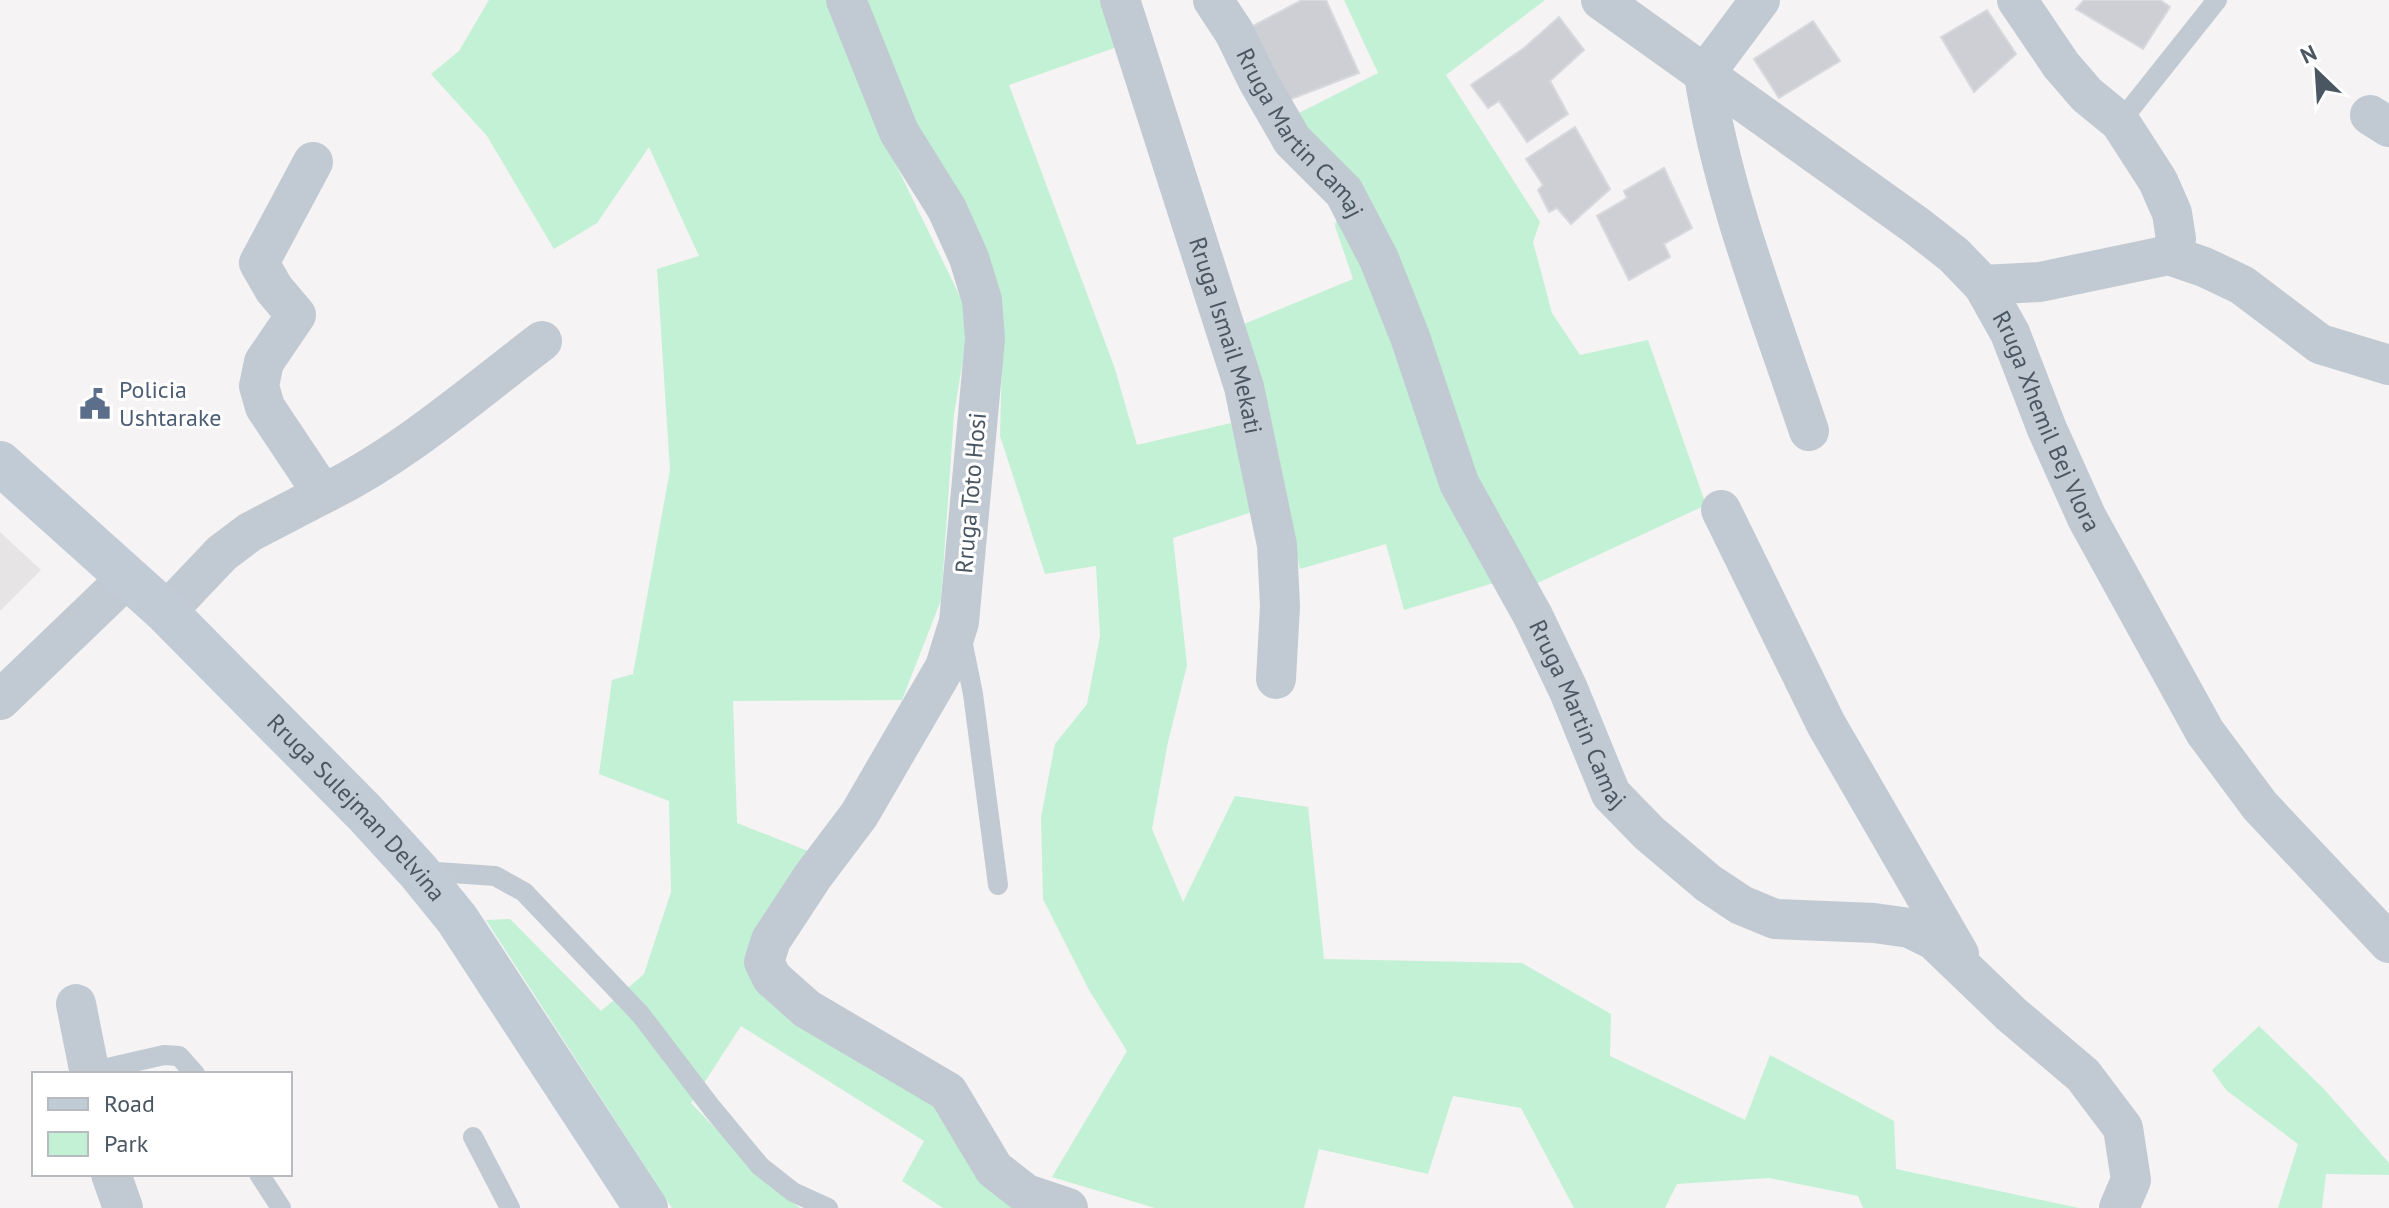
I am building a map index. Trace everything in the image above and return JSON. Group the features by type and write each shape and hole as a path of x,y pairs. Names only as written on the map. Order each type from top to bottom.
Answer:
{"main road":[{"name":"Rruga Sulejman Delvina","path":"0,463 166,612 365,813 418,871 457,919 646,1208"}],"street":[{"name":"Rruga Toto Hosi","path":"846,0 899,132 947,209 969,258 982,300 985,339 959,622 945,667 859,815 813,876 771,940 764,962 772,978 807,1009 948,1092 994,1169 1026,1194 1068,1208"},
{"name":"Rruga Ismail Mekati","path":"1120,0 1244,387 1277,545 1280,606 1276,679"},
{"name":"Rruga Martin Camaj","path":"1213,0 1234,32 1292,140 1344,192 1379,259 1410,337 1459,483 1533,616 1568,689 1611,794 1649,833 1708,883 1741,905 1775,919 1874,923 1910,928 1934,940 1973,979 2083,1075 2123,1128 2131,1180 2119,1208"},
{"name":"Rruga Xhemil Bej Vlora","path":"1601,0 1917,226 1954,255 1983,285 2010,333 2047,429 2087,518 2205,732 2260,806 2389,943"},
{"path":"1760,0 1704,75 1711,120 1732,199 1809,431"},
{"path":"2017,0 2061,65 2087,95 2120,122 2158,181 2172,213 2176,239 2169,255"},
{"path":"313,162 259,263 274,289 296,315 264,362 259,386 265,407 323,494"},
{"path":"1983,285 2040,282 2169,255 2242,285 2320,344 2389,365"},
{"path":"166,612 222,553 240,539 285,512 356,478 387,458 542,341"},
{"path":"1721,510 1826,724 1973,979"},
{"path":"0,700 127,578"},
{"path":"76,1004 90,1072"},
{"path":"112,1176 123,1208"}],"lane":[{"path":"2120,122 2217,0"},
{"path":"959,622 973,694 998,885"},
{"path":"418,871 495,876 524,892 641,1015 760,1166 793,1192 828,1208"},
{"path":"94,1072 164,1055 179,1056 193,1072"},
{"path":"473,1137 510,1208"},
{"path":"260,1176 281,1208"}],"shaded area":[{"path":"0,532 41,570 0,611"}],"green space":[{"path":"489,0 834,0 882,136 970,317 954,414 941,600 902,700 733,701 737,823 808,851 748,950 937,1102 1032,1208 943,1208 902,1181 924,1141 741,1026 691,1103 767,1182 800,1208 672,1208 486,920 510,919 601,1011 644,974 671,892 669,801 599,774 612,680 633,674 670,470 657,269 699,256 649,147 597,223 554,249 487,136 431,74 459,51"},
{"path":"866,0 1104,0 1117,47 1009,85 1114,366 1137,445 1231,423 1255,511 1173,538 1187,665 1168,742 1152,829 1183,902 1235,796 1308,807 1324,959 1522,963 1611,1014 1610,1056 1745,1120 1770,1055 1894,1121 1896,1169 2079,1208 1863,1208 1858,1196 1769,1178 1677,1184 1665,1208 1574,1208 1521,1108 1453,1096 1428,1174 1319,1149 1304,1208 1155,1208 1052,1177 1127,1051 1089,990 1043,899 1041,817 1055,744 1087,704 1100,636 1096,566 1045,574 1000,436 1003,322 912,130"},
{"path":"1344,0 1545,0 1446,75 1540,222 1533,242 1552,313 1580,355 1648,340 1706,505 1503,599 1497,582 1404,610 1386,544 1300,569 1239,326 1353,279 1335,226 1345,171 1293,116 1378,73"},
{"path":"2259,1026 2324,1089 2389,1163 2389,1175 2326,1174 2322,1208 2278,1208 2298,1144 2226,1090 2212,1070"}],"building":[{"path":"1302,0 1326,0 1359,73 1286,101 1251,27"},
{"path":"2084,0 2160,0 2170,7 2143,49 2076,9"},
{"path":"1987,10 2016,54 1974,92 1941,37"},
{"path":"1559,17 1584,50 1550,81 1568,114 1527,142 1499,101 1488,108 1471,85 1524,48"},
{"path":"1813,21 1840,61 1779,98 1754,59"},
{"path":"1575,127 1610,189 1571,224 1557,208 1549,212 1538,190 1543,185 1526,159"},
{"path":"1664,168 1692,228 1664,244 1670,257 1629,280 1597,216 1627,198 1624,191"}],"place":[{"name":"Policia Ushtarake","path":"95,404"}]}
